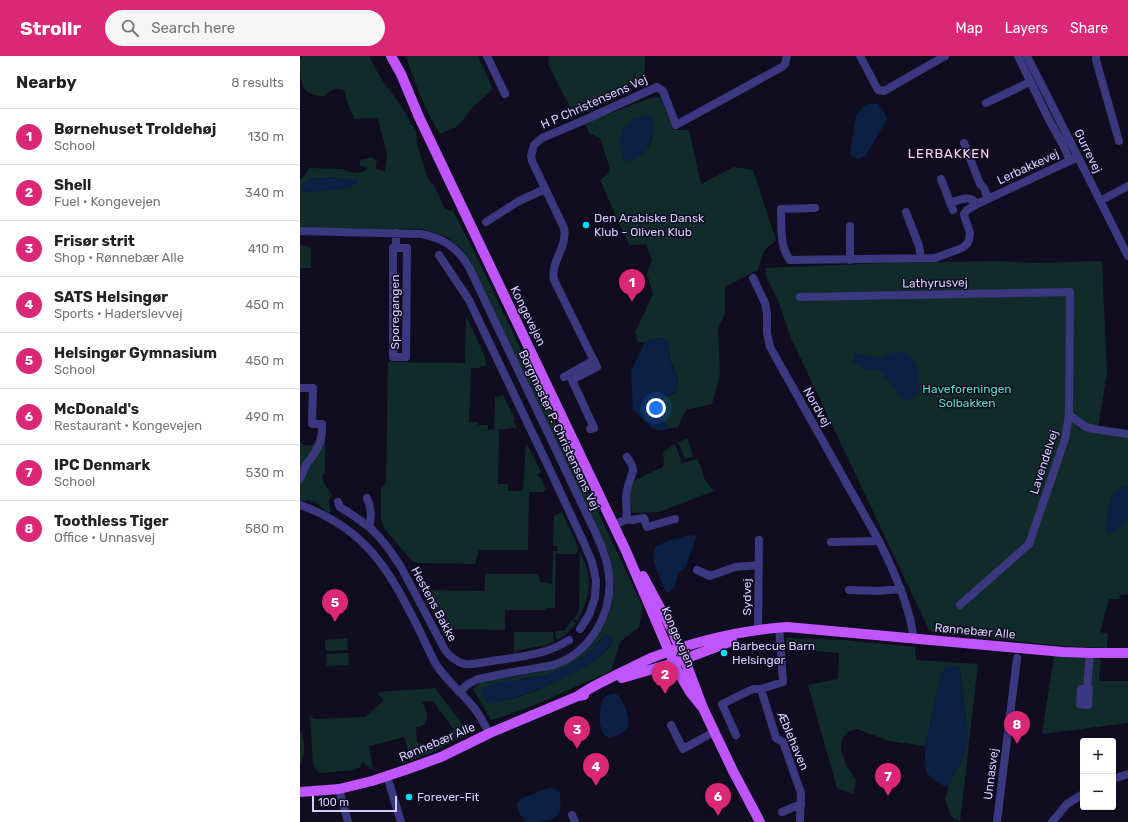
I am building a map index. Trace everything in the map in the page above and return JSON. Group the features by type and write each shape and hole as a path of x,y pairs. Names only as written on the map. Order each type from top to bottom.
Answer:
{"main road":[{"name":"Kongevejen","path":"384,56 419,117"},
{"name":"Kongevejen","path":"392,56 419,117 614,525 633,568 733,771 760,822"},
{"path":"398,56 408,76 419,117"},
{"name":"Kongevejen","path":"626,551 637,566 657,600 677,657"},
{"name":"Rønnebær Alle","path":"300,792 339,789 387,776 441,757 490,733 578,696 589,688 646,661 677,657 739,638 779,630 787,626 913,639 1090,653 1128,653"},
{"name":"Rønnebær Alle","path":"578,696 586,695 628,676 649,671 677,657 738,633 758,629 779,630"},
{"name":"Kongevejen","path":"733,771 753,822"}],"street":[{"path":"486,56 505,94"},
{"name":"H P Christensens Vej","path":"594,360 554,280 554,268 565,240 565,234 564,228 532,161 531,156 534,145 542,138 657,88 663,91 676,124 782,67 785,64 787,56"},
{"path":"860,56 878,90 884,91 945,56"},
{"name":"Gurrevej","path":"1018,56 1070,161"},
{"name":"Gurrevej","path":"1027,56 1128,256"},
{"path":"1096,56 1119,141"},
{"path":"986,103 1030,82"},
{"name":"Lerbakkevej","path":"964,143 980,184 984,188 988,199"},
{"name":"Lerbakkevej","path":"815,208 781,209 783,247 785,254 790,260 935,258 962,248 967,244 970,233 964,214 967,210 1078,157"},
{"path":"941,179 951,207 964,198 974,199 977,204"},
{"path":"1100,201 1128,186"},
{"path":"486,222 519,201 545,189"},
{"path":"906,212 919,246 921,258"},
{"path":"850,226 850,260"},
{"name":"Borgmester P. Christensens Vej","path":"300,231 421,234 440,239 449,244 464,258 597,536 608,565 610,587 606,610 596,632 577,652 553,665 478,679 468,684 459,692"},
{"name":"Sporegangen","path":"396,233 396,248 393,248 392,357 406,357 407,248 396,248"},
{"path":"439,255 469,300 525,416 592,562 595,571 596,589 589,615 580,629"},
{"name":"Nordvej","path":"754,278 765,303 767,314 767,334 770,347 879,541 901,589 913,629 913,639"},
{"name":"Lathyrusvej","path":"800,297 1070,292"},
{"name":"Lavendelvej","path":"960,605 1029,544 1065,439 1069,416 1070,292"},
{"path":"469,300 482,295"},
{"path":"564,377 594,360 597,367 572,380 594,428 590,430"},
{"path":"300,388 313,388 312,424 322,424 322,432 320,443 306,465 300,479"},
{"path":"525,416 537,410"},
{"path":"1069,416 1094,429 1128,434"},
{"path":"627,457 633,471 626,496 627,519"},
{"path":"366,498 370,505 371,520 369,527"},
{"name":"Hestens Bakke","path":"338,502 340,506 369,527 401,566 445,650 454,659 469,664 514,658 542,652 560,646 569,640"},
{"path":"300,505 311,509 346,528 362,540 378,558 390,574 435,662 447,679 477,712 490,733"},
{"path":"614,525 627,519 631,520 644,518 647,526 675,519"},
{"path":"584,543 597,536"},
{"name":"Sydvej","path":"758,629 759,540"},
{"path":"831,542 879,541"},
{"name":"Sydvej","path":"697,570 710,576 735,567 759,565"},
{"name":"Hestens Bakke","path":"390,574 401,566"},
{"path":"849,590 878,591 901,589"},
{"path":"736,735 722,704 753,689 761,689 783,682 779,630"},
{"path":"1087,689 1090,653"},
{"path":"514,658 516,671"},
{"name":"Unnasvej","path":"997,822 1017,658"},
{"name":"Æblehaven","path":"761,689 776,738 783,742 801,793 800,822"},
{"path":"671,725 683,749 714,732"},
{"path":"1116,778 1128,774"},
{"path":"387,776 401,822"},
{"path":"339,789 348,822"},
{"path":"1052,822 1067,804 1080,796"},
{"path":"782,812 801,804"}],"green space":[{"path":"303,56 369,56 380,77 399,103 416,131 417,144 428,179 433,184 445,209 453,211 474,251 643,607 639,627 620,642 611,671 537,704 491,720 473,689 479,684 483,681 532,674 558,666 571,659 594,640 609,614 613,600 613,572 609,554 471,262 460,247 445,236 422,229 300,228 300,181 310,168 342,169 349,172 358,173 367,170 367,167 360,166 360,160 371,157 377,161 375,169 385,171 387,154 378,119 355,119 347,102 344,90 333,90 324,96 316,96 310,94 306,90 301,80 300,58","holes":["335,177 341,179 357,179 355,184 334,190 303,192 311,179","601,638 611,646 595,660 580,670 528,694 491,703 513,681 544,676 564,668 584,657"]},
{"path":"406,56 478,56 493,89 471,109 456,127 440,134 421,96"},
{"path":"548,56 645,56 643,79 587,105 585,111 575,117 549,66"},
{"path":"660,97 674,130 689,130 701,184 734,167 753,170 776,240 764,251 758,270 725,287 725,313 718,329 720,374 712,404 686,410 678,427 667,429 668,424 662,419 661,404 665,397 676,393 678,379 670,359 669,349 662,337 645,342 638,342 635,332 653,294 647,274 652,259 646,244 629,245 600,180 607,175 610,169 600,138 589,133 585,123 650,98","holes":["650,115 653,127 650,144 642,154 633,160 623,159 632,120"]},
{"path":"300,245 311,247 311,268 300,268"},
{"name":"Haveforeningen Solbakken","path":"998,261 1033,263 1102,261 1107,373 1098,427 1128,431 1128,594 1120,595 1119,599 1109,599 1100,632 1108,634 1107,648 1065,646 934,633 929,630 791,338 778,300 766,277 765,268 888,263"},
{"path":"466,316 485,357 486,366 471,368 469,422 478,422 478,425 488,425 488,430 494,429 495,397 503,395 515,419 513,420 517,428 499,429 498,484 508,484 508,491 523,491 526,443 541,472 537,475 541,478 546,489 543,492 529,492 528,550 479,550 475,564 417,563 411,560 384,528 381,520 381,488 386,483 388,362 465,363"},
{"path":"325,426 325,474 322,474 323,482 332,495 329,501 331,510 329,514 313,501 300,501 300,442 305,446 312,445 315,443 318,433"},
{"path":"688,439 693,457 685,459 678,442"},
{"path":"675,444 682,463 698,459 705,480 714,491 659,512 632,513 629,496 634,481 663,467 663,452"},
{"path":"562,512 578,547 577,554 556,554 555,608 547,608 546,610 505,610 505,630 451,629 452,639 448,638 425,590 485,591 485,574 538,574 540,582 552,584 553,551 558,551 557,546 553,546 554,516"},
{"path":"580,552 586,566 589,583 585,603 577,621 574,619 579,611"},
{"path":"572,620 576,623 575,625 565,635 557,640 555,631 564,631"},
{"path":"514,632 553,632 554,641 546,645 514,651"},
{"path":"347,638 348,650 326,651 325,640"},
{"path":"786,638 843,640 915,647 916,660 978,664 960,822 951,816 945,799 949,785 966,749 968,735 960,669 957,666 941,675 925,746 889,741 857,729 847,732 842,739 841,751 847,767 856,780 853,794 837,788 808,685 838,679 839,653 787,649"},
{"path":"348,653 349,665 327,666 326,654"},
{"path":"1054,656 1101,659 1099,681 1128,681 1128,723 1042,734"},
{"path":"435,688 469,733 431,753 411,760 404,737 369,746 373,770 362,762 360,767 354,770 320,773 317,771 313,764 310,716 315,719 365,717 384,701 378,693","holes":["433,701 454,730 438,740 424,745 417,742 416,727 425,724 427,718 422,702"]},
{"path":"300,730 304,748 300,766"}],"water":[{"path":"870,104 878,104 883,110 887,119 866,155 859,159 850,154 856,115 862,108"},
{"path":"646,115 650,115 653,121 654,129 648,146 637,158 630,161 623,159 620,143 622,131 631,121"},
{"path":"335,177 341,179 357,179 358,182 353,186 340,189 303,192 302,190 302,185 311,179"},
{"path":"662,337 668,340 671,362 678,381 678,388 676,392 666,397 662,401 662,417 668,424 667,429 662,431 653,429 633,410 631,371 645,342"},
{"path":"904,352 910,356 917,365 919,375 919,394 908,401 902,398 879,370 865,370 853,362 854,353 881,358 891,353"},
{"path":"1128,485 1128,519 1113,533 1106,533 1107,511 1111,498 1120,488"},
{"path":"698,535 695,539 685,568 679,573 675,585 670,592 667,593 661,581 653,555 656,546 684,536"},
{"path":"605,635 611,636 613,641 606,651 582,669 539,689 500,702 491,703 484,699 481,691 483,688 500,682 544,676 564,668 584,657"},
{"path":"946,665 957,666 960,669 968,735 966,749 949,785 946,787 934,780 927,773 925,764 925,746 941,675"},
{"path":"614,693 620,697 622,701 627,714 628,724 627,728 620,734 609,738 601,730 600,712 603,699 607,695"},
{"path":"549,788 555,789 560,793 560,810 558,814 551,819 537,822 527,822 521,816 516,804 520,799"}],"place":[{"name":"Den Arabiske Dansk Klub - Oliven Klub","path":"586,225"},
{"name":"Børnehuset Troldehøj","path":"632,302"},
{"name":"Helsingør Gymnasium","path":"335,622"},
{"name":"Barbecue Barn Helsingør","path":"724,653"},
{"name":"Shell","path":"665,694"},
{"name":"Toothless Tiger","path":"1017,744"},
{"name":"Frisør strit","path":"577,749"},
{"name":"SATS Helsingør","path":"596,786"},
{"name":"IPC Denmark","path":"888,796"},
{"name":"Forever-Fit","path":"409,797"},
{"name":"McDonald's","path":"718,816"}],"district":[{"name":"LERBAKKEN","path":"949,153"}]}
